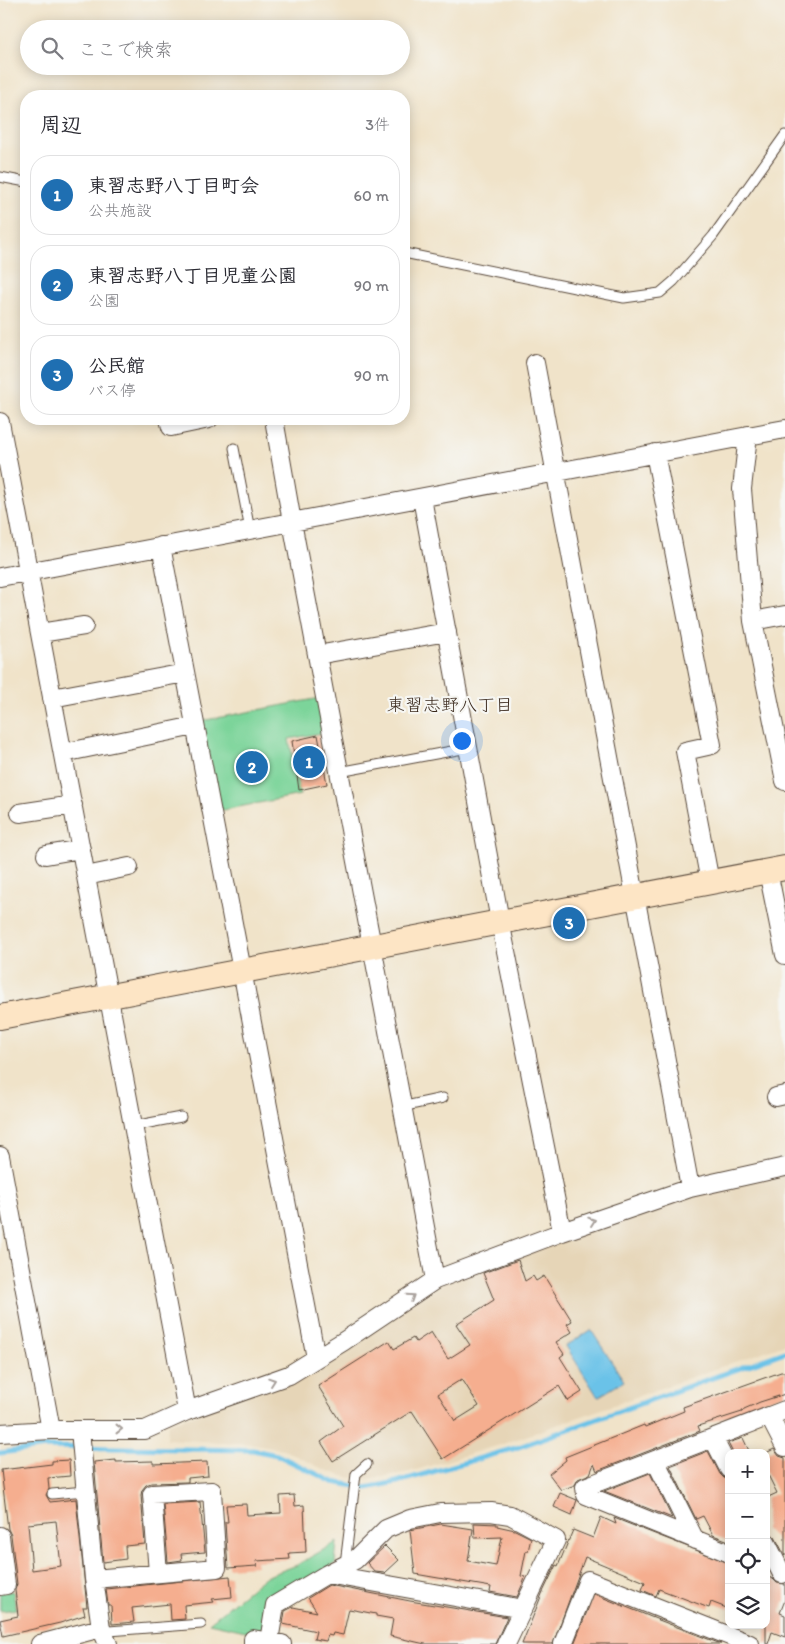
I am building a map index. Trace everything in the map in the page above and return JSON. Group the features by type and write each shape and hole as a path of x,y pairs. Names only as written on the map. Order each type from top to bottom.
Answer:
{"street":[{"path":"535,363 690,1188"},
{"path":"0,422 187,1411"},
{"path":"275,425 435,1280"},
{"path":"0,577 785,429"},
{"path":"748,435 742,489 753,621 785,781"},
{"path":"655,453 712,745 685,751 710,882"},
{"path":"422,498 500,921 562,1232"},
{"path":"162,546 316,1358"},
{"path":"753,621 785,615"},
{"path":"40,633 84,626"},
{"path":"317,655 446,632"},
{"path":"52,698 185,673"},
{"path":"63,753 195,726"},
{"path":"20,813 73,805"},
{"path":"46,855 81,849"},
{"path":"86,876 129,867"},
{"path":"0,1017 108,995 776,870 785,955"},
{"path":"0,1156 51,1430"},
{"path":"0,1433 51,1430 81,1440 145,1430 187,1411 289,1375 369,1325 435,1280 562,1232 690,1188 785,1167"},
{"path":"725,1551 586,1495 585,1487 777,1413 785,1447"},
{"path":"713,1438 725,1461"},
{"path":"40,1644 104,1636 94,1579 81,1440"},
{"path":"655,1460 696,1540"},
{"path":"94,1579 217,1568 212,1490 152,1494 158,1573"},
{"path":"268,1643 275,1605 327,1574 355,1560 386,1529 410,1519 440,1513 491,1512 510,1516 556,1540 506,1644"},
{"path":"0,1536 6,1585 0,1586"},
{"path":"770,1552 778,1572"},
{"path":"327,1574 522,1609"},
{"path":"563,1644 588,1580 750,1644"}],"lane":[{"path":"410,254 624,298 660,293 674,281 713,236 785,135"},
{"path":"0,177 20,181"},
{"path":"234,448 250,530"},
{"path":"339,772 468,748"},
{"path":"402,1107 443,1098"},
{"path":"133,1126 181,1117"},
{"path":"345,1564 356,1474 366,1464"},
{"path":"52,1494 86,1491"},
{"path":"104,1636 109,1631 201,1624"}],"shaded area":[{"path":"785,1174 785,1344 503,1444 409,1472 386,1476 366,1479 346,1477 325,1470 284,1450 257,1444 167,1439 168,1424 293,1380 445,1283 691,1194"}],"green space":[{"path":"320,698 327,732 289,739 300,795 218,811 201,721"},
{"path":"337,1542 335,1564 271,1602 266,1625 259,1634 209,1623 265,1577 297,1565"},
{"path":"13,1591 16,1609 0,1611 0,1593"}],"water":[{"path":"591,1330 624,1381 598,1397 566,1346"}],"building":[{"path":"318,735 327,784 299,790 292,741"},
{"path":"518,1260 525,1281 533,1276 536,1281 544,1276 572,1321 567,1324 572,1332 556,1342 564,1354 560,1357 582,1392 568,1401 559,1386 443,1459 412,1411 333,1461 321,1442 343,1426 318,1386 389,1341 394,1349 413,1338 416,1342 431,1332 448,1359 470,1345 456,1324 494,1300 483,1273","holes":["462,1379 479,1406 455,1421 438,1394"]},
{"path":"785,1372 785,1394 760,1402 744,1409 742,1412 698,1426 700,1431 597,1471 594,1464 590,1474 578,1479 575,1485 561,1490 549,1474 566,1460 565,1457 684,1411 683,1407"},
{"path":"743,1438 748,1449 731,1449 728,1443"},
{"path":"774,1449 779,1456 785,1458 785,1556 775,1537 770,1533 770,1496 777,1493 770,1479 770,1451"},
{"path":"708,1451 720,1474 725,1478 725,1540 713,1535 703,1516 696,1519 670,1466"},
{"path":"69,1460 70,1476 48,1478 49,1489 46,1495 50,1502 76,1499 87,1607 83,1607 85,1615 60,1623 3,1636 0,1620 18,1616 15,1590 17,1584 1,1470 52,1464 52,1461","holes":["56,1521 61,1566 32,1570 28,1524"]},
{"path":"116,1460 116,1462 153,1461 153,1464 207,1462 208,1476 188,1478 188,1482 151,1483 146,1485 141,1495 145,1544 125,1546 126,1559 103,1562 94,1462"},
{"path":"650,1473 672,1518 604,1491"},
{"path":"560,1493 577,1500 572,1515 554,1507"},
{"path":"294,1495 295,1506 304,1505 306,1552 289,1553 290,1559 256,1561 257,1566 228,1568 225,1522 228,1522 226,1505 246,1504 247,1515 281,1513 280,1496"},
{"path":"200,1502 205,1552 181,1554 182,1560 168,1562 163,1504"},
{"path":"601,1517 616,1524 614,1518 725,1561 725,1607 711,1602 709,1608 659,1589 656,1596 642,1590 645,1582 585,1557 553,1644 522,1644 542,1594 556,1565 558,1566 573,1530 593,1538"},
{"path":"474,1523 497,1524 497,1526 515,1530 531,1538 528,1551 526,1551 521,1576 525,1577 517,1597 490,1592 491,1587 415,1574 410,1530 441,1524 473,1529 468,1561 496,1566 502,1537 475,1538"},
{"path":"385,1546 399,1560 385,1573 375,1572 367,1563"},
{"path":"230,1576 232,1597 212,1599 214,1602 184,1605 185,1619 171,1620 170,1604 132,1608 134,1622 112,1624 111,1605 108,1605 106,1589"},
{"path":"770,1578 777,1583 785,1584 785,1600 780,1613 785,1615 785,1637 772,1632 768,1644 766,1644 766,1629 770,1629"},
{"path":"329,1585 507,1617 495,1644 425,1644 390,1636 393,1619 349,1609 343,1635 333,1633 332,1636 328,1635 326,1641 314,1639 316,1631 283,1624 285,1611 293,1607 317,1612 308,1598"},
{"path":"594,1594 651,1617 721,1644 574,1644"}],"waterway":[{"path":"0,1453 47,1447 253,1450 277,1455 333,1482 366,1488 397,1482 516,1448 785,1352"}],"place":[{"name":"東習志野八丁目町会","path":"309,762"},
{"name":"東習志野八丁目児童公園","path":"252,767"},
{"name":"公民館","path":"569,923"}],"district":[{"name":"東習志野八丁目","path":"450,705"}]}
